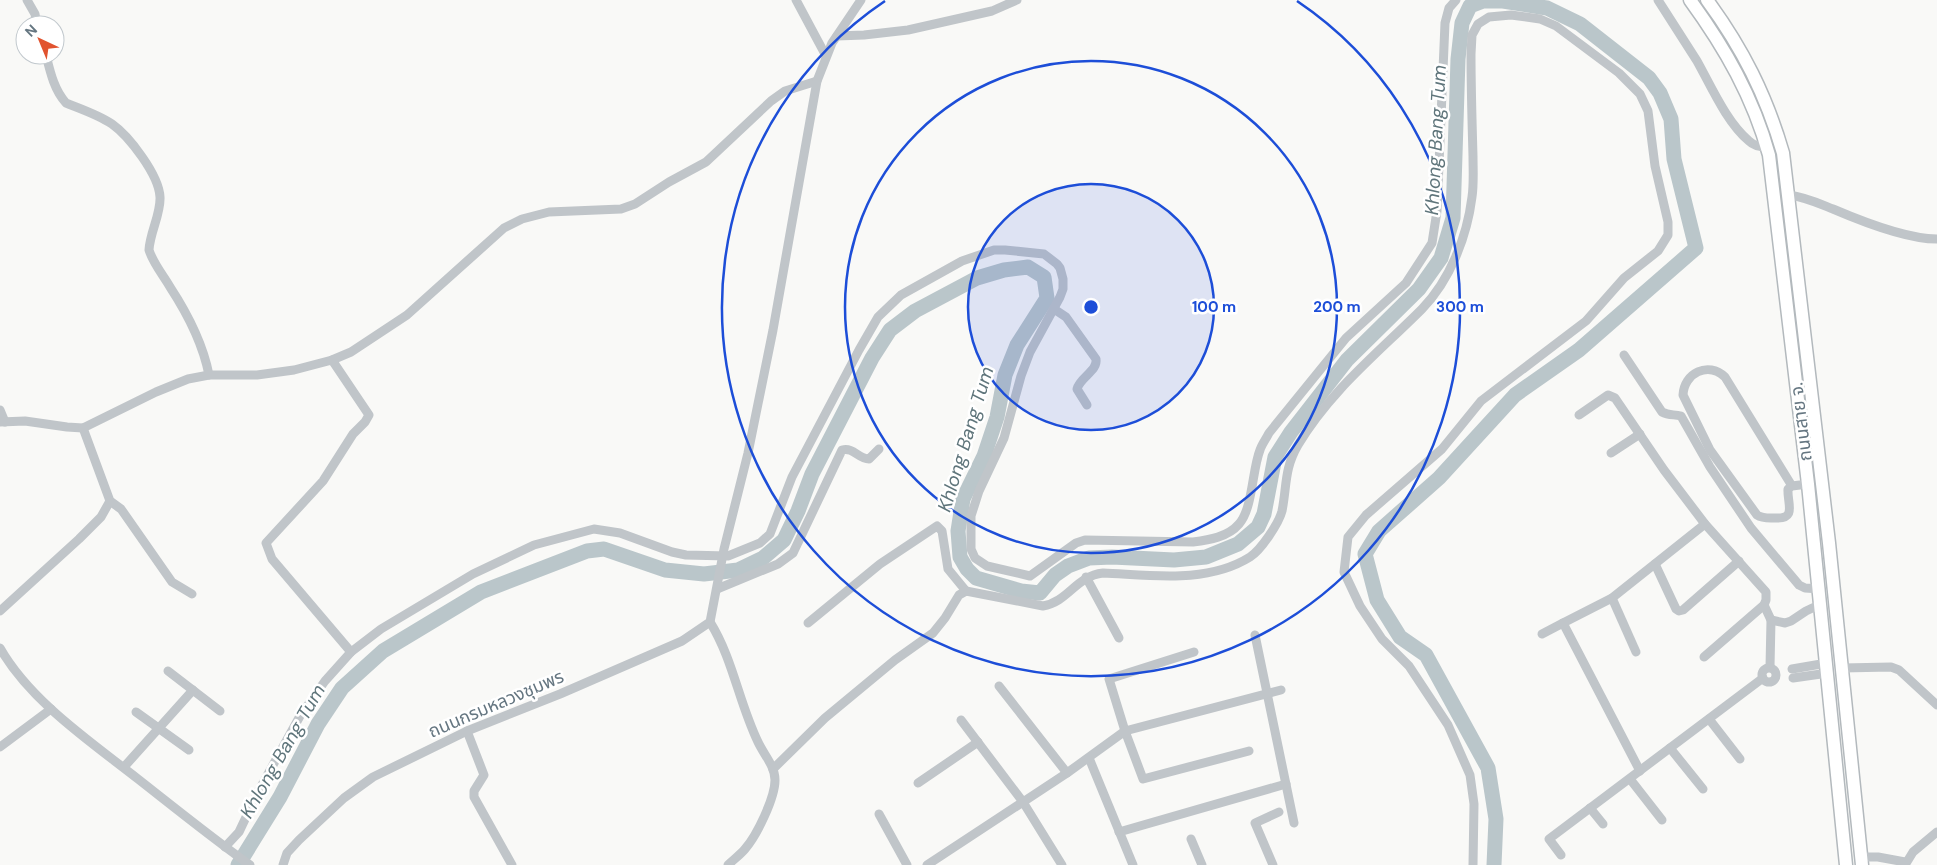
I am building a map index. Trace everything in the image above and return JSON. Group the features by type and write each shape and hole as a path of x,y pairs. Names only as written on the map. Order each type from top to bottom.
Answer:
{"main road":[{"name":"ถนนสาย จ.","path":"1690,0 1726,52 1749,97 1758,118 1772,172 1820,589 1846,865"},
{"name":"ถนนสาย จ.","path":"1707,0 1738,45 1762,92 1782,153 1842,668 1861,861"}],"street":[{"path":"27,0 35,15"},
{"path":"796,0 826,56"},
{"path":"728,865 745,849 764,816 774,789 774,770 757,742 726,654 710,622 721,561 748,453 773,330 816,81 836,36 861,0"},
{"path":"836,36 908,30 992,11 1017,0"},
{"path":"227,848 239,832 257,794 300,716 325,681 351,652 381,629 472,574 534,545 594,529 620,533 672,552 721,561 751,548 770,534 792,477 878,317 900,295 962,262 994,250 1044,254 1060,268 1063,289 1030,352 1021,376 1004,438 974,505 970,528 975,558 988,566 1030,576 1076,543 1085,540 1193,542 1211,539 1233,530 1240,524 1248,504 1259,451 1269,433 1346,338 1406,283 1432,243 1437,211 1444,23 1449,8 1456,0"},
{"path":"1658,0 1697,62 1714,94 1739,130 1749,141 1759,147 1766,148"},
{"path":"808,623 880,564 937,526 942,531 948,569 966,591 1043,606 1051,605 1062,598 1092,574 1179,576 1215,571 1237,564 1253,555 1269,535 1282,512 1286,475 1297,447 1305,435 1331,399 1362,365 1423,308 1454,261 1466,231 1473,196 1472,35 1478,24 1489,17 1511,15 1540,20 1556,26 1568,34 1619,73 1640,94 1648,111 1655,166 1668,222 1668,235 1658,251 1624,278 1586,321 1481,401 1442,449 1366,515 1348,537 1344,572 1360,606 1382,639 1409,666 1448,725 1470,774 1474,804 1473,865"},
{"path":"49,65 56,88 62,99 66,103 110,122 119,130 144,161 158,183 160,202 149,250 151,258 171,288 199,341 209,375"},
{"path":"0,410 2,422 25,421 77,429 83,428 188,379 209,375 266,374 294,370 332,360 350,352 407,315 504,228 522,219 549,212 621,209 635,204 669,182 706,162 771,101 785,92 816,81"},
{"path":"1788,195 1807,198 1833,210 1915,238 1937,239"},
{"path":"1054,309 1066,318 1096,359 1096,366 1078,384 1077,389 1087,405"},
{"path":"1624,355 1662,412 1668,416 1676,414 1681,416 1710,467 1751,528 1799,584 1805,588 1820,589"},
{"path":"332,360 369,415 353,434 323,481 266,543 272,559 351,652"},
{"path":"1792,486 1725,377 1719,371 1713,370 1702,370 1694,374 1683,390 1683,395 1710,450 1756,515 1762,518 1787,517 1790,512 1788,488 1808,484"},
{"path":"1579,415 1608,395 1613,396 1664,470 1706,524 1766,592 1764,605 1704,657"},
{"path":"83,428 110,501 121,509 172,582 192,594"},
{"path":"1610,454 1640,434"},
{"path":"717,586 778,564 793,554 842,450 851,450 865,459 869,459 879,449"},
{"path":"0,611 101,517 110,501"},
{"path":"1542,634 1612,598 1706,524"},
{"path":"1655,564 1676,609 1679,611 1683,610 1739,561"},
{"path":"1086,577 1119,638"},
{"path":"774,770 825,718 895,660 933,633 959,595 966,591"},
{"path":"1612,598 1636,652"},
{"path":"1771,620 1791,621 1821,604"},
{"path":"1764,605 1771,620 1784,673"},
{"name":"ถนนกรมหลวงชุมพร","path":"283,865 287,853 299,840 344,798 373,777 467,731 560,694 682,641 710,622"},
{"path":"1563,623 1640,771"},
{"path":"1255,635 1294,823"},
{"path":"0,648 15,671 52,709 97,748 250,865"},
{"path":"1194,652 1109,680 1143,779 1249,751"},
{"path":"1842,668 1891,666 1899,670 1937,705"},
{"path":"1784,673 1773,681 1767,682 1763,678 1762,672 1767,668 1784,673 1827,668"},
{"path":"168,671 220,711"},
{"path":"1561,855 1549,839 1763,678"},
{"path":"999,686 1067,773"},
{"path":"124,767 193,690"},
{"path":"927,865 1067,773 1125,731 1281,690"},
{"path":"0,748 52,709"},
{"path":"136,712 189,750"},
{"path":"1709,719 1740,759"},
{"path":"961,720 1023,802 1062,865"},
{"path":"467,731 484,775 474,791 474,797 512,865"},
{"path":"918,783 978,742"},
{"path":"1670,748 1703,788"},
{"path":"1089,758 1133,865"},
{"path":"1630,779 1662,820"},
{"path":"1119,832 1286,784"},
{"path":"1590,808 1603,824"},
{"path":"1273,865 1255,822 1280,812"},
{"path":"879,814 907,865"},
{"path":"1861,861 1878,857 1905,864 1913,852 1937,832"},
{"path":"1191,838 1202,865"}],"waterway":[{"name":"Khlong Bang Tum","path":"238,865 280,797 318,724 342,688 383,651 481,592 587,551 604,549 665,570 704,574 738,570 763,558 784,540 798,511 812,474 872,358 890,330 915,311 977,278 1004,270 1028,267 1044,277 1047,298 1017,345 1005,375 997,417 984,456 963,499 958,531 960,557 967,569 976,578 1021,591 1040,593 1055,575 1068,566 1089,558 1112,557 1174,560 1206,557 1238,544 1258,527 1264,514 1275,457 1291,432 1347,360 1419,289 1441,258 1453,218 1458,59 1462,23 1470,6 1483,1 1503,1 1547,8 1580,24 1649,78 1660,93 1671,119 1674,159 1696,248 1579,350 1515,395 1439,478 1379,531 1365,554 1377,600 1400,637 1426,655 1488,768 1496,819 1494,865"}]}
